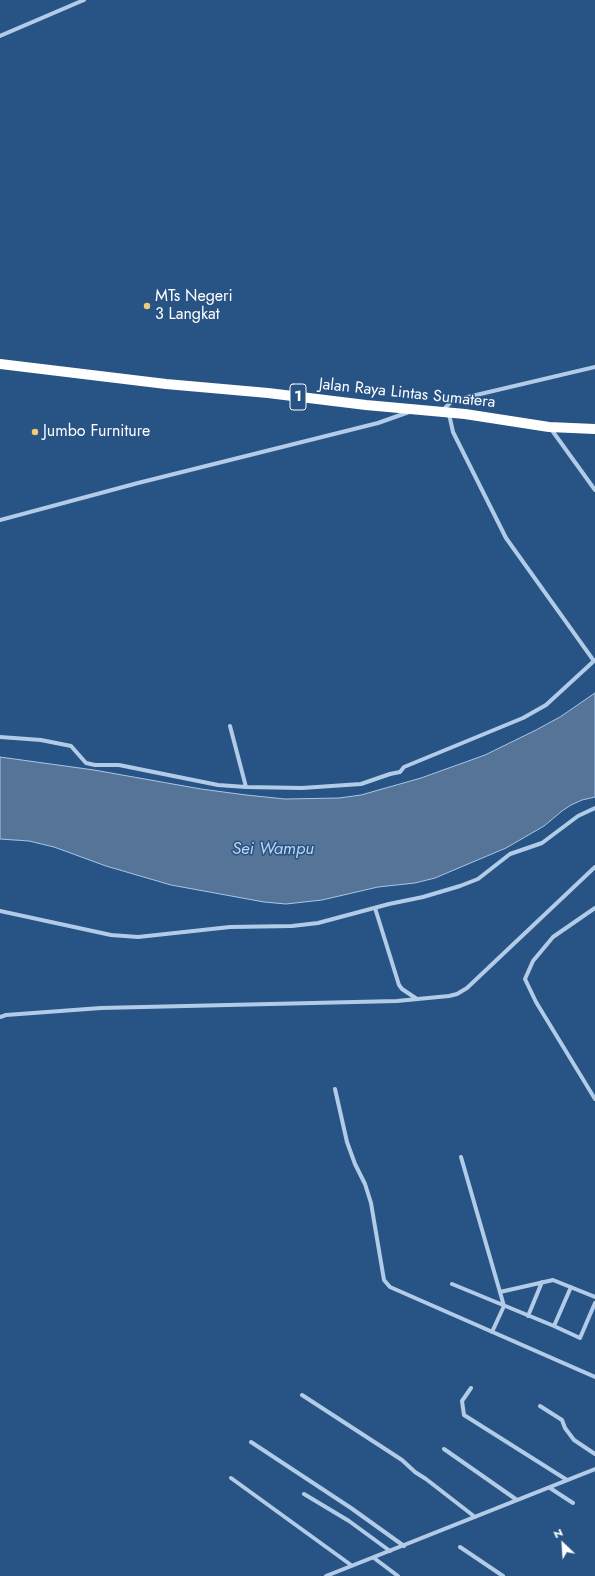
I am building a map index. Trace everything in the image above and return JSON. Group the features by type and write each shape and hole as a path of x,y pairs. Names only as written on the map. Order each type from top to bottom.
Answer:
{"highway":[{"name":"Jalan Raya Lintas Sumatera","path":"0,364 413,410 465,414 549,427 595,429"}],"street":[{"path":"0,36 84,0"},
{"path":"0,737 41,740 71,746 86,762 95,765 119,765 218,785 302,788 361,784 400,772 404,767 523,718 546,705 594,660 506,538 445,413 451,402 455,400 595,367"},
{"path":"0,520 138,483 378,423 413,410"},
{"path":"549,427 595,490"},
{"path":"230,726 246,787"},
{"path":"0,911 111,935 138,937 230,927 292,926 318,923 423,897 478,879 510,854 542,843 578,816 595,808"},
{"path":"0,1017 6,1015 101,1008 417,999 457,994 467,988 595,867"},
{"path":"375,908 399,985 405,992 417,999"},
{"path":"595,908 553,937 533,961 525,977 525,982 536,1002 595,1099"},
{"path":"335,1089 347,1142 354,1164 365,1184 371,1203 384,1280 390,1287 595,1377"},
{"path":"461,1156 504,1306 492,1332"},
{"path":"500,1292 552,1280 595,1296"},
{"path":"528,1316 542,1282"},
{"path":"452,1284 580,1338 595,1303"},
{"path":"554,1326 571,1287"},
{"path":"471,1388 462,1401 464,1414 567,1480"},
{"path":"302,1395 402,1460 415,1472 475,1517"},
{"path":"540,1406 562,1420 574,1440 595,1454"},
{"path":"251,1442 351,1508 404,1546"},
{"path":"444,1449 517,1500"},
{"path":"326,1576 595,1469"},
{"path":"231,1478 351,1565"},
{"path":"550,1488 573,1503"},
{"path":"304,1494 349,1521 390,1551"},
{"path":"460,1547 503,1576"},
{"path":"374,1558 398,1576"}],"water":[{"name":"Sei Wampu","path":"595,693 595,797 582,800 571,805 544,826 506,848 435,878 415,883 378,887 322,900 286,904 264,902 171,885 106,866 54,847 29,841 0,839 0,757 94,770 201,789 246,795 285,799 339,798 361,795 421,778 485,755 560,717"}],"place":[{"name":"MTs Negeri 3 Langkat","path":"147,306"},
{"name":"Jumbo Furniture","path":"35,432"}]}
